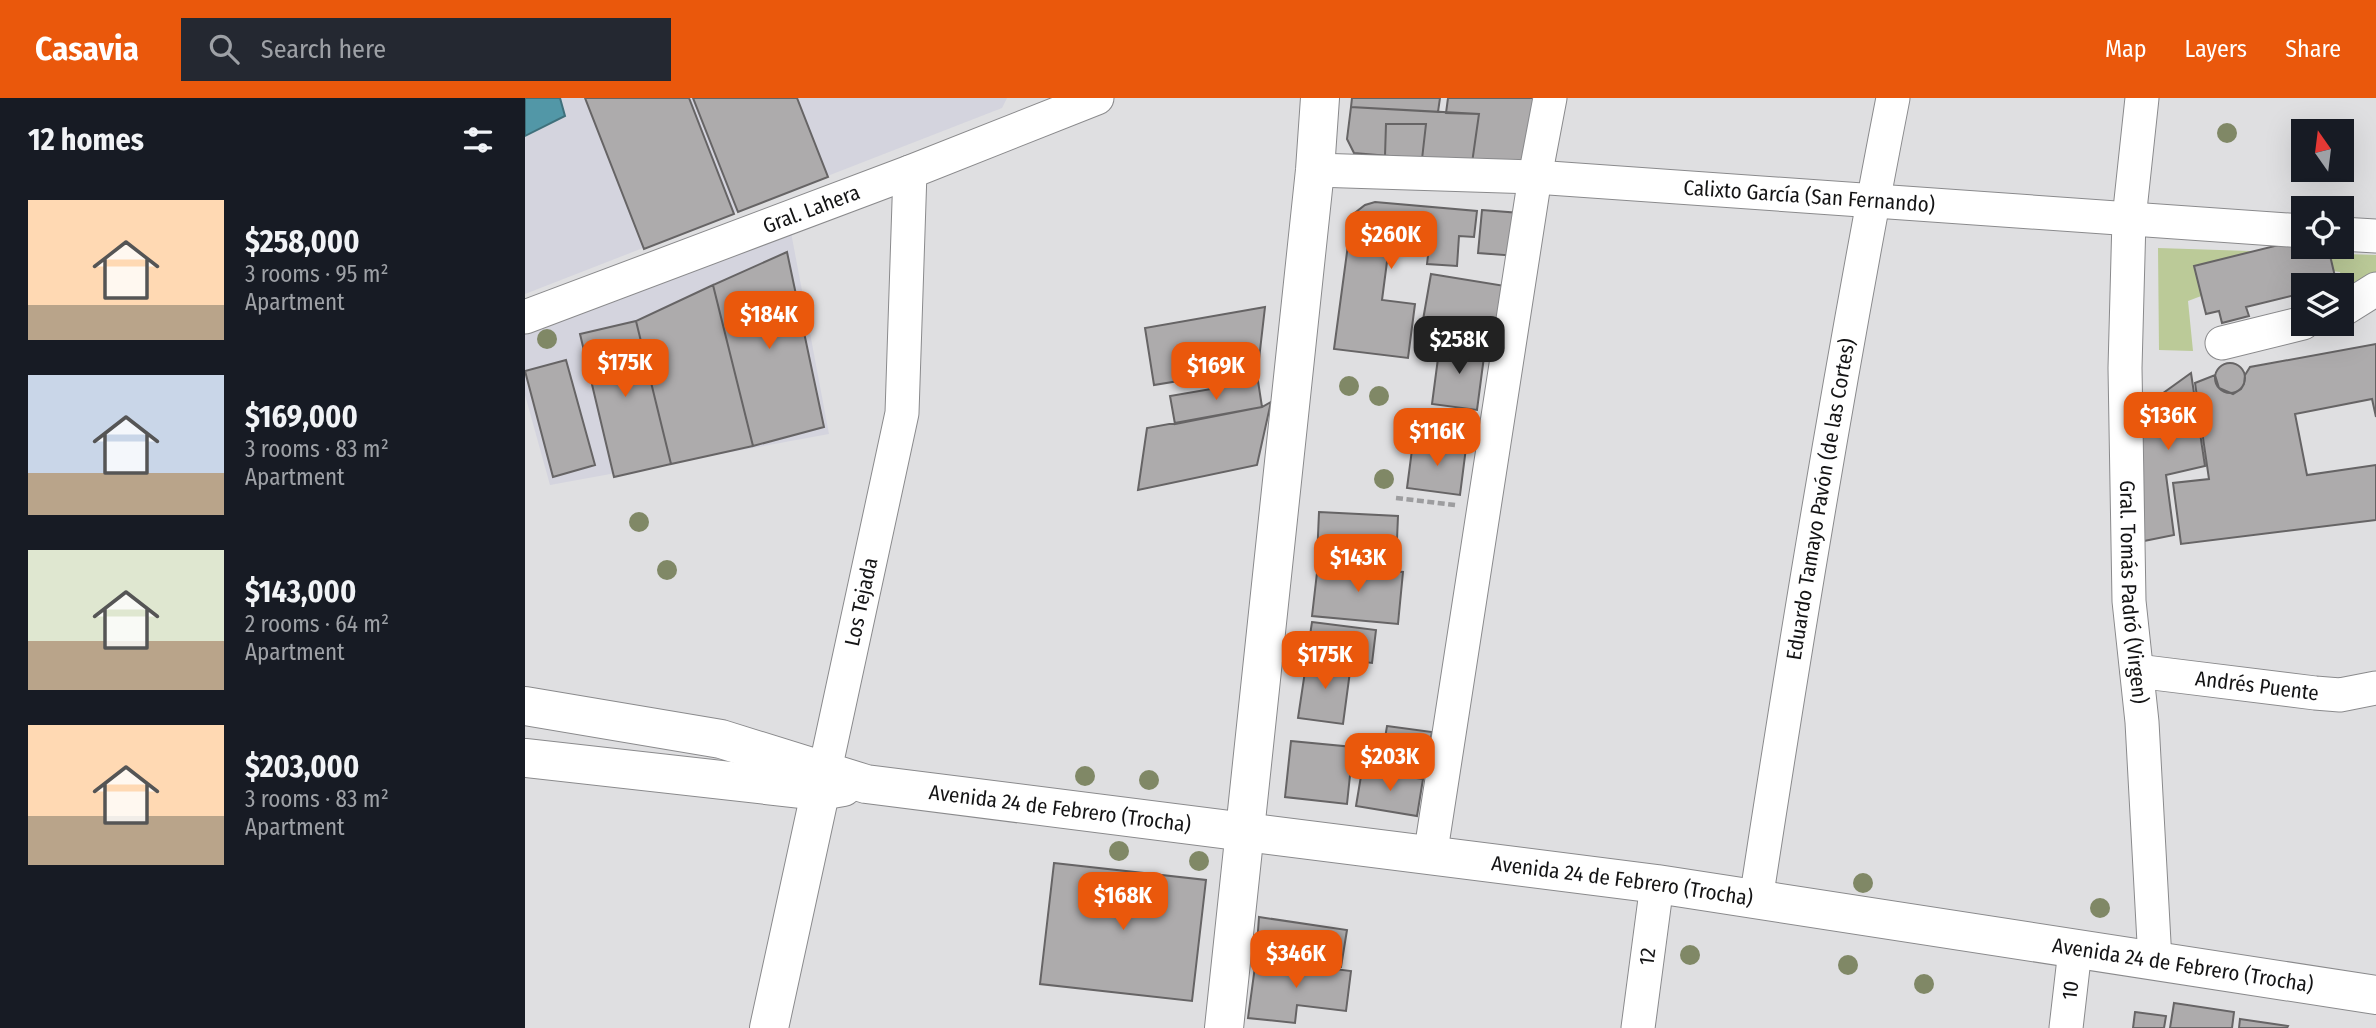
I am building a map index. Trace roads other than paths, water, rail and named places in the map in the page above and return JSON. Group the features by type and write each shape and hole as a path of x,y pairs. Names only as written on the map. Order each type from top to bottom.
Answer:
{"main road":[{"path":"1224,1028 1315,170 1319,98"},
{"path":"525,706 722,739 822,781"},
{"path":"525,758 822,781"},
{"name":"Avenida 24 de Febrero (Trocha)","path":"822,781 866,784 1657,884 2376,995"},
{"name":"Los Tejada","path":"769,1028 822,781"}],"street":[{"name":"Gral. Lahera","path":"525,317 910,172 1067,105 1097,98"},
{"path":"1430,857 1535,177 1550,98"},
{"name":"Eduardo Tamayo Pavón (de las Cortes)","path":"1756,900 1778,755 1893,98"},
{"name":"Gral. Tomás Padró (Virgen)","path":"2142,98 2129,219 2125,368 2129,601 2142,722 2155,961"},
{"name":"Calixto García (San Fernando)","path":"1315,170 1535,177 2291,230"},
{"name":"Los Tejada","path":"822,781 902,413 910,172"},
{"path":"2354,235 2376,236"},
{"path":"2354,303 2376,289"},
{"path":"2221,343 2291,326"},
{"name":"Andrés Puente","path":"2137,671 2315,694 2340,695 2376,688"},
{"name":"12","path":"1638,1028 1657,884"},
{"name":"10","path":"2067,1028 2075,950"}],"water":[{"path":"525,98 560,98 565,116 525,136"}]}
